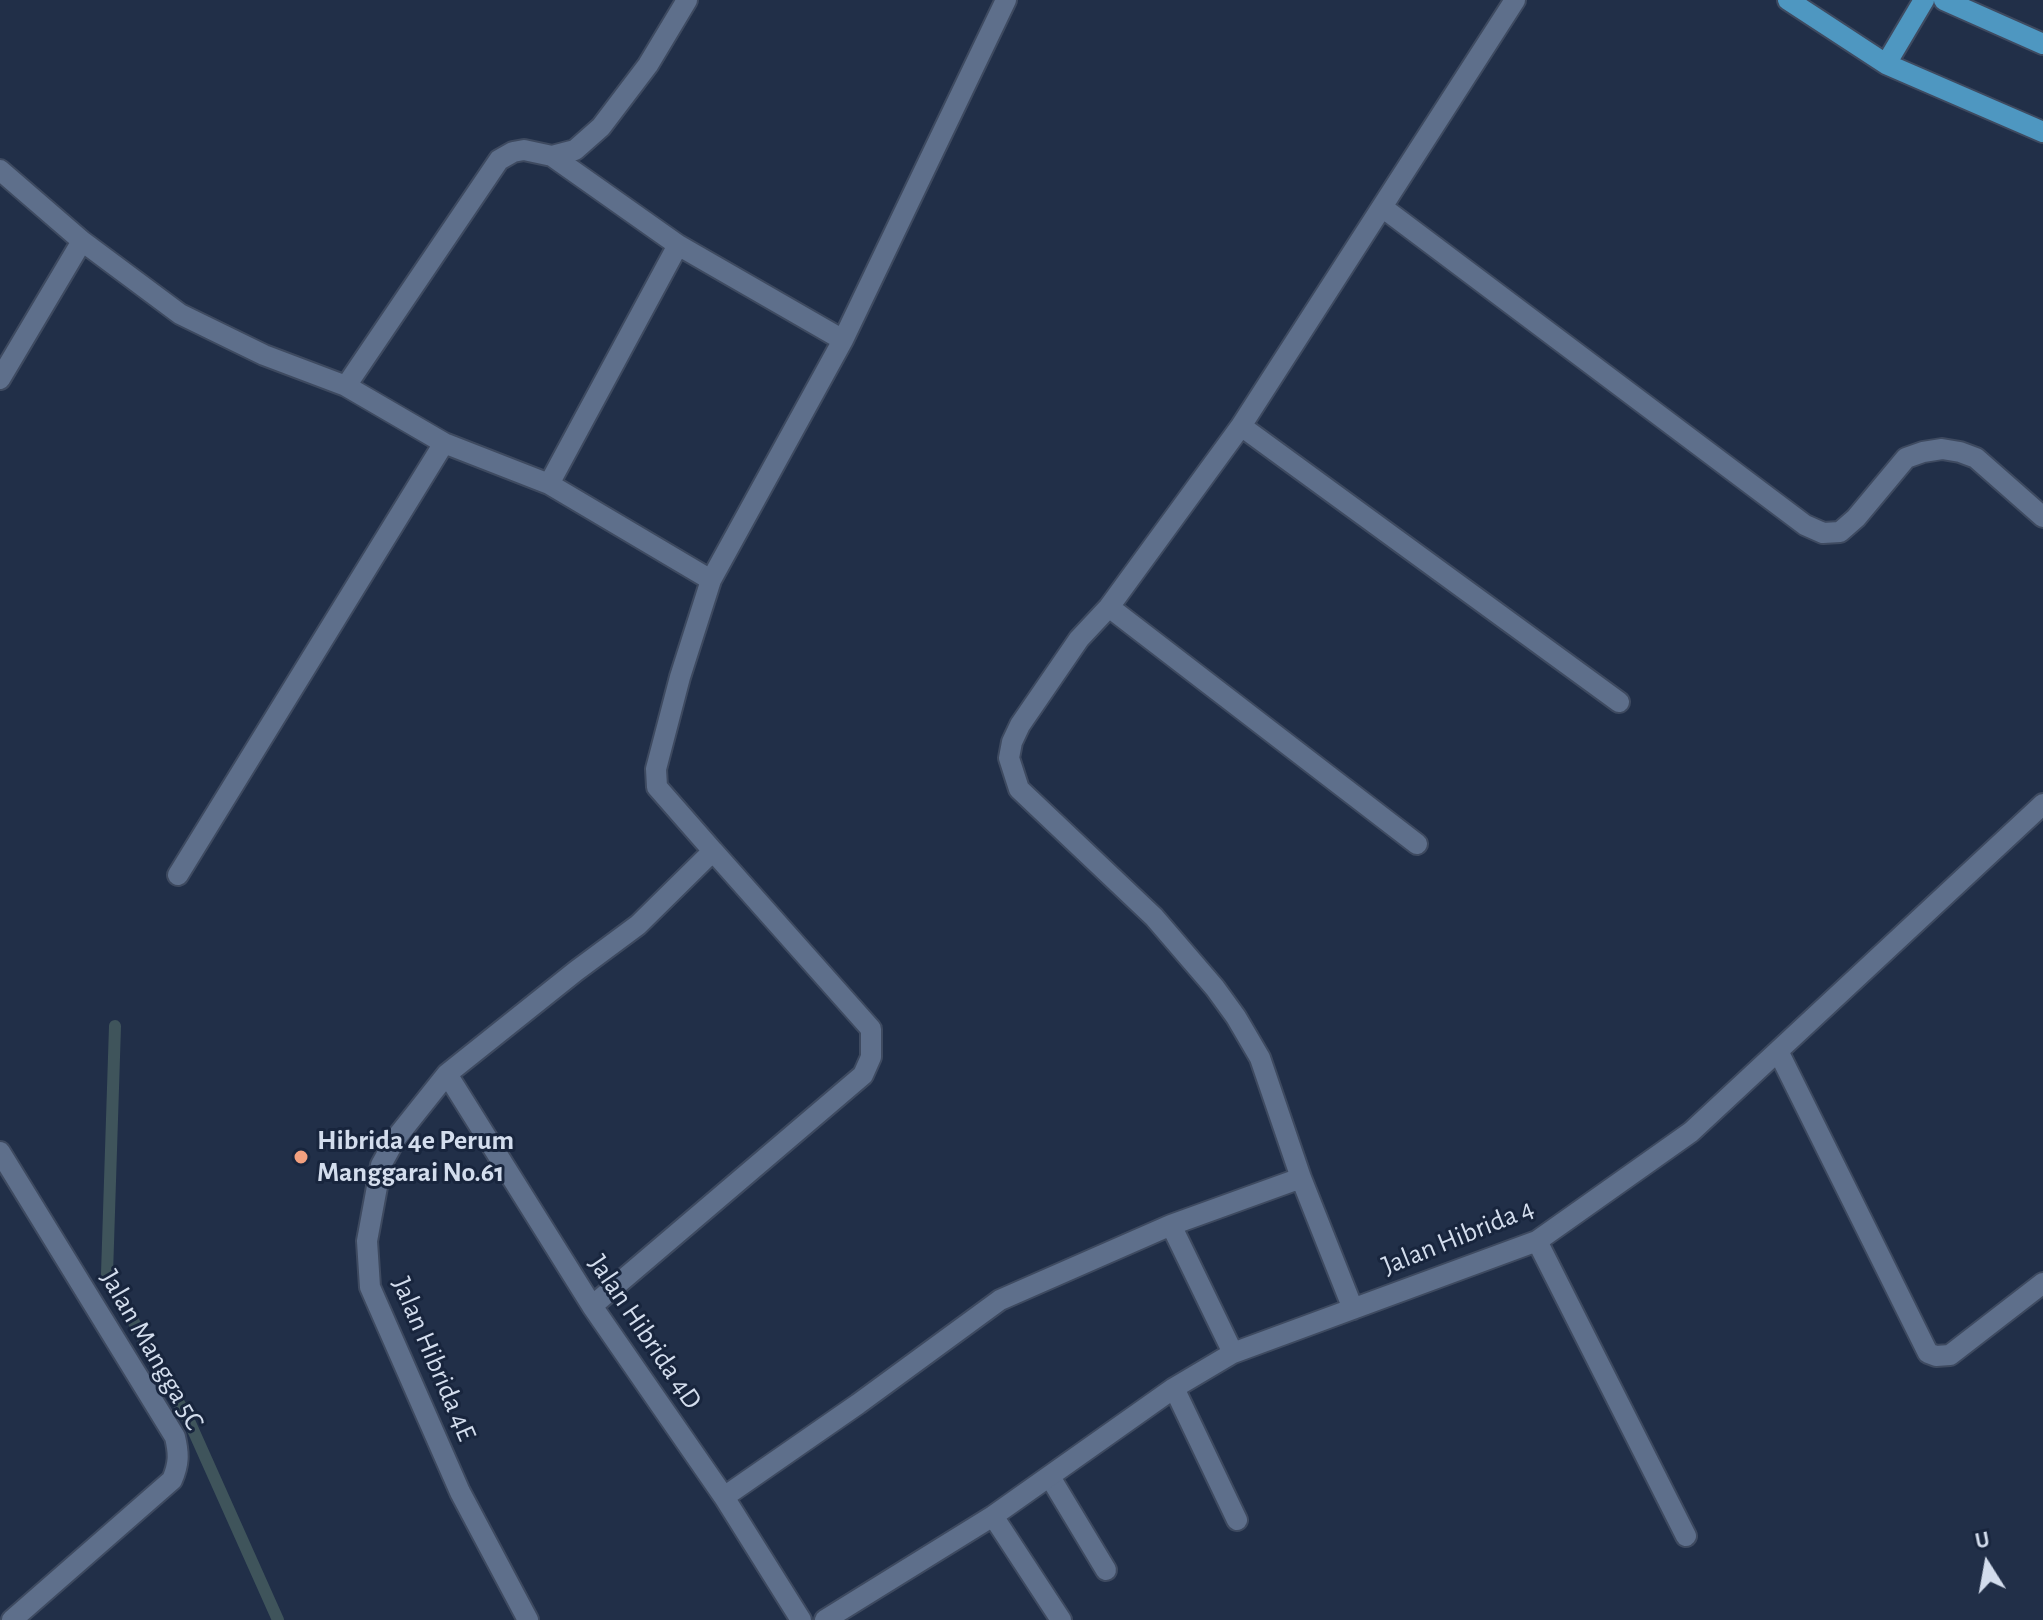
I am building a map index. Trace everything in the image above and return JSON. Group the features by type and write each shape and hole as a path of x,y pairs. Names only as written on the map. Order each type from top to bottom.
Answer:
{"main road":[{"path":"1788,0 1886,64 2043,132"},
{"path":"1886,64 1924,0"},
{"path":"1944,0 2043,44"}],"street":[{"path":"552,156 575,150 601,127 648,65 687,0"},
{"path":"592,1306 863,1075 871,1057 871,1029 657,787 656,769 680,677 711,580 843,340 1006,0"},
{"path":"1353,1309 1301,1178 1260,1058 1236,1017 1154,917 1019,789 1009,758 1020,725 1079,639 1109,607 1241,426 1515,0"},
{"path":"346,386 499,160 524,150 552,156 678,245 843,340"},
{"path":"0,170 82,241 180,314 264,355 346,386 444,443 549,484 711,580"},
{"path":"1382,207 1805,525 1823,533 1840,532 1856,518 1906,458 1942,449 1976,458 2043,517"},
{"path":"0,379 82,241"},
{"path":"549,484 678,245"},
{"path":"1241,426 1619,702"},
{"path":"178,875 444,443"},
{"path":"1109,607 1417,844"},
{"name":"Jalan Hibrida 4","path":"825,1620 993,1516 1174,1388 1233,1353 1537,1241 1691,1132 2043,804"},
{"name":"Jalan Hibrida 4E","path":"528,1620 460,1492 370,1287 367,1241 381,1165 396,1138 447,1074 638,925 713,851"},
{"path":"1778,1051 1928,1353 1950,1355 2043,1283"},
{"name":"Jalan Hibrida 4D","path":"447,1074 592,1306 724,1497 801,1620"},
{"name":"Jalan Mangga 5C","path":"0,1152 175,1437 179,1454 178,1466 167,1486 12,1620"},
{"path":"724,1497 1000,1300 1171,1225 1301,1178"},
{"path":"1171,1225 1233,1353"},
{"path":"1537,1241 1686,1536"},
{"path":"1174,1388 1237,1520"},
{"path":"1050,1477 1106,1570"},
{"path":"993,1516 1061,1620"}],"waterway":[{"path":"115,1026 107,1274 190,1423 278,1620"}],"place":[{"name":"Hibrida 4e Perum Manggarai No.61","path":"301,1157"}]}
